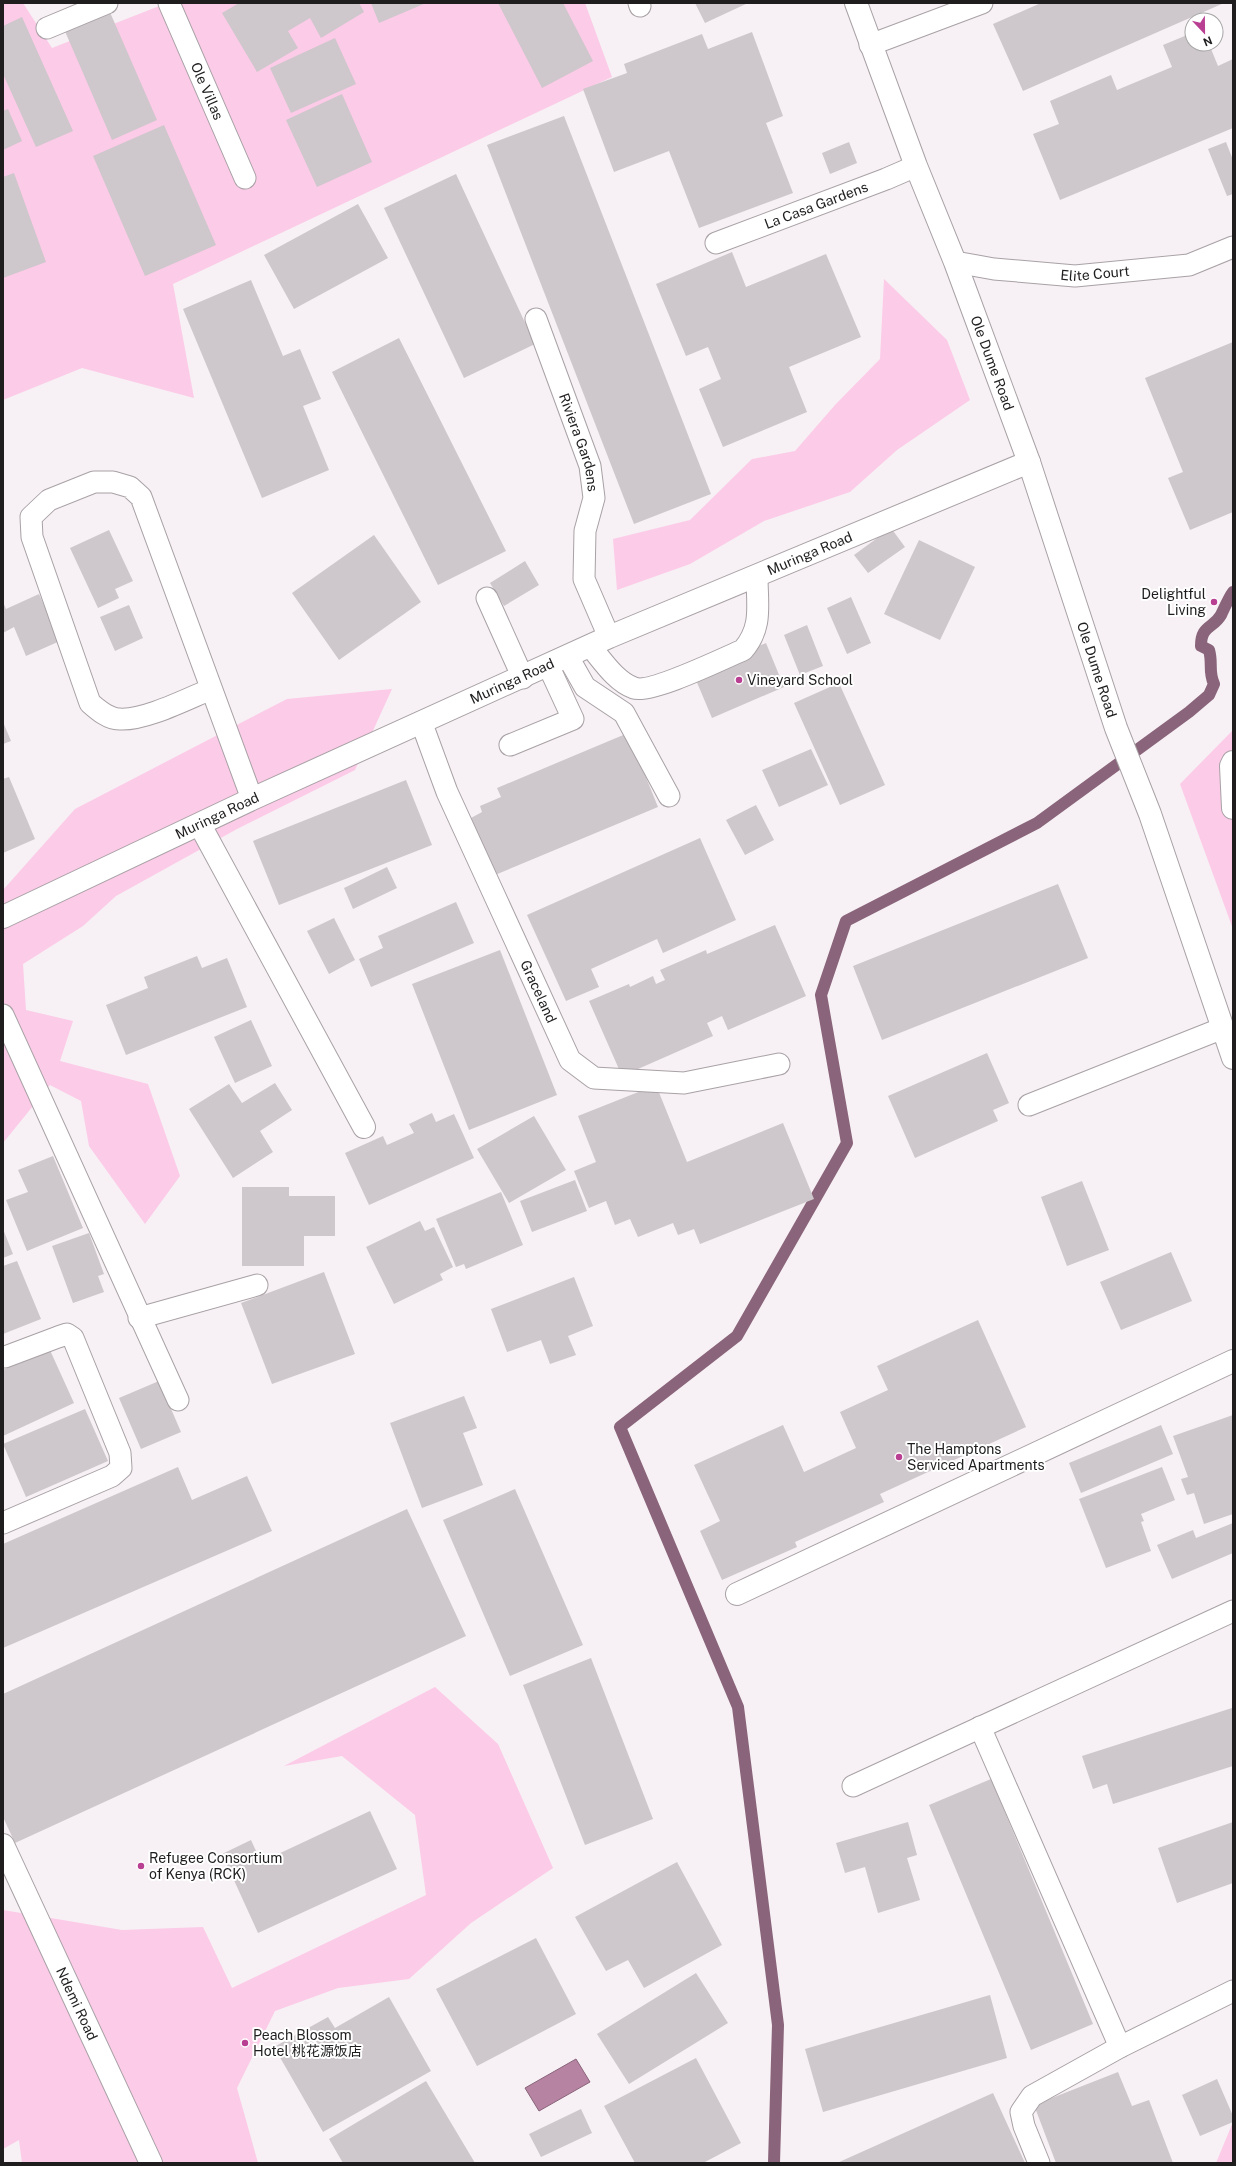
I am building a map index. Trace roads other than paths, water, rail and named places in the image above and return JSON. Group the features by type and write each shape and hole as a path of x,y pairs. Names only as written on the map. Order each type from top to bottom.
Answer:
{"street":[{"name":"Ole Dume Road","path":"856,3 870,45 916,166 955,262 1029,462 1116,728 1150,814 1223,1028"},
{"name":"Muringa Road","path":"3,917 200,825 252,799 422,724 599,642 1029,462"},
{"path":"1233,762 1231,766 1233,808"},
{"path":"200,825 364,1127"},
{"path":"1223,1028 1233,1058"},
{"path":"737,1594 1233,1361"},
{"name":"Ndemi Road","path":"3,1845 151,2163"}],"lane":[{"path":"47,28 107,3"},
{"name":"Ole Villas","path":"169,3 245,178"},
{"path":"870,45 982,3"},
{"name":"La Casa Gardens","path":"716,243 886,179 916,166"},
{"name":"Elite Court","path":"955,262 994,269 1075,276 1189,264 1233,247"},
{"name":"Riviera Gardens","path":"536,319 590,466 594,498 585,531 584,579 599,642 622,681 635,688 653,688 744,650 753,639 757,628 757,576"},
{"path":"211,690 137,718 118,720 103,714 90,703 32,537 31,517 49,500 94,482 113,482 130,487 140,497 252,799"},
{"path":"487,598 523,678"},
{"path":"510,745 573,719 558,661"},
{"path":"558,661 585,687 624,713 669,796"},
{"name":"Graceland","path":"422,724 447,792 570,1060 594,1078 684,1083 779,1064"},
{"path":"3,1015 139,1318 178,1400"},
{"path":"1029,1105 1223,1028"},
{"path":"139,1318 257,1285"},
{"path":"3,1523 112,1476 121,1468 120,1453 73,1338 66,1334 58,1336 4,1356"},
{"path":"853,1786 1233,1612"},
{"path":"980,1728 1120,2047"},
{"path":"1039,2163 1024,2126 1021,2112 1032,2096 1120,2047 1233,1990"}],"waterway":[{"path":"774,2163 778,2025 738,1707 620,1427 737,1336 847,1143 821,995 846,921 1037,823 1189,712 1209,695 1214,684 1211,675 1209,650 1201,646 1203,634 1221,615 1233,592"}],"place":[{"name":"Delightful Living","path":"1214,602"},
{"name":"Vineyard School","path":"739,680"},
{"name":"The Hamptons Serviced Apartments","path":"899,1457"},
{"name":"Refugee Consortium of Kenya (RCK)","path":"141,1866"},
{"name":"Peach Blossom Hotel 桃花源饭店","path":"245,2043"}]}
